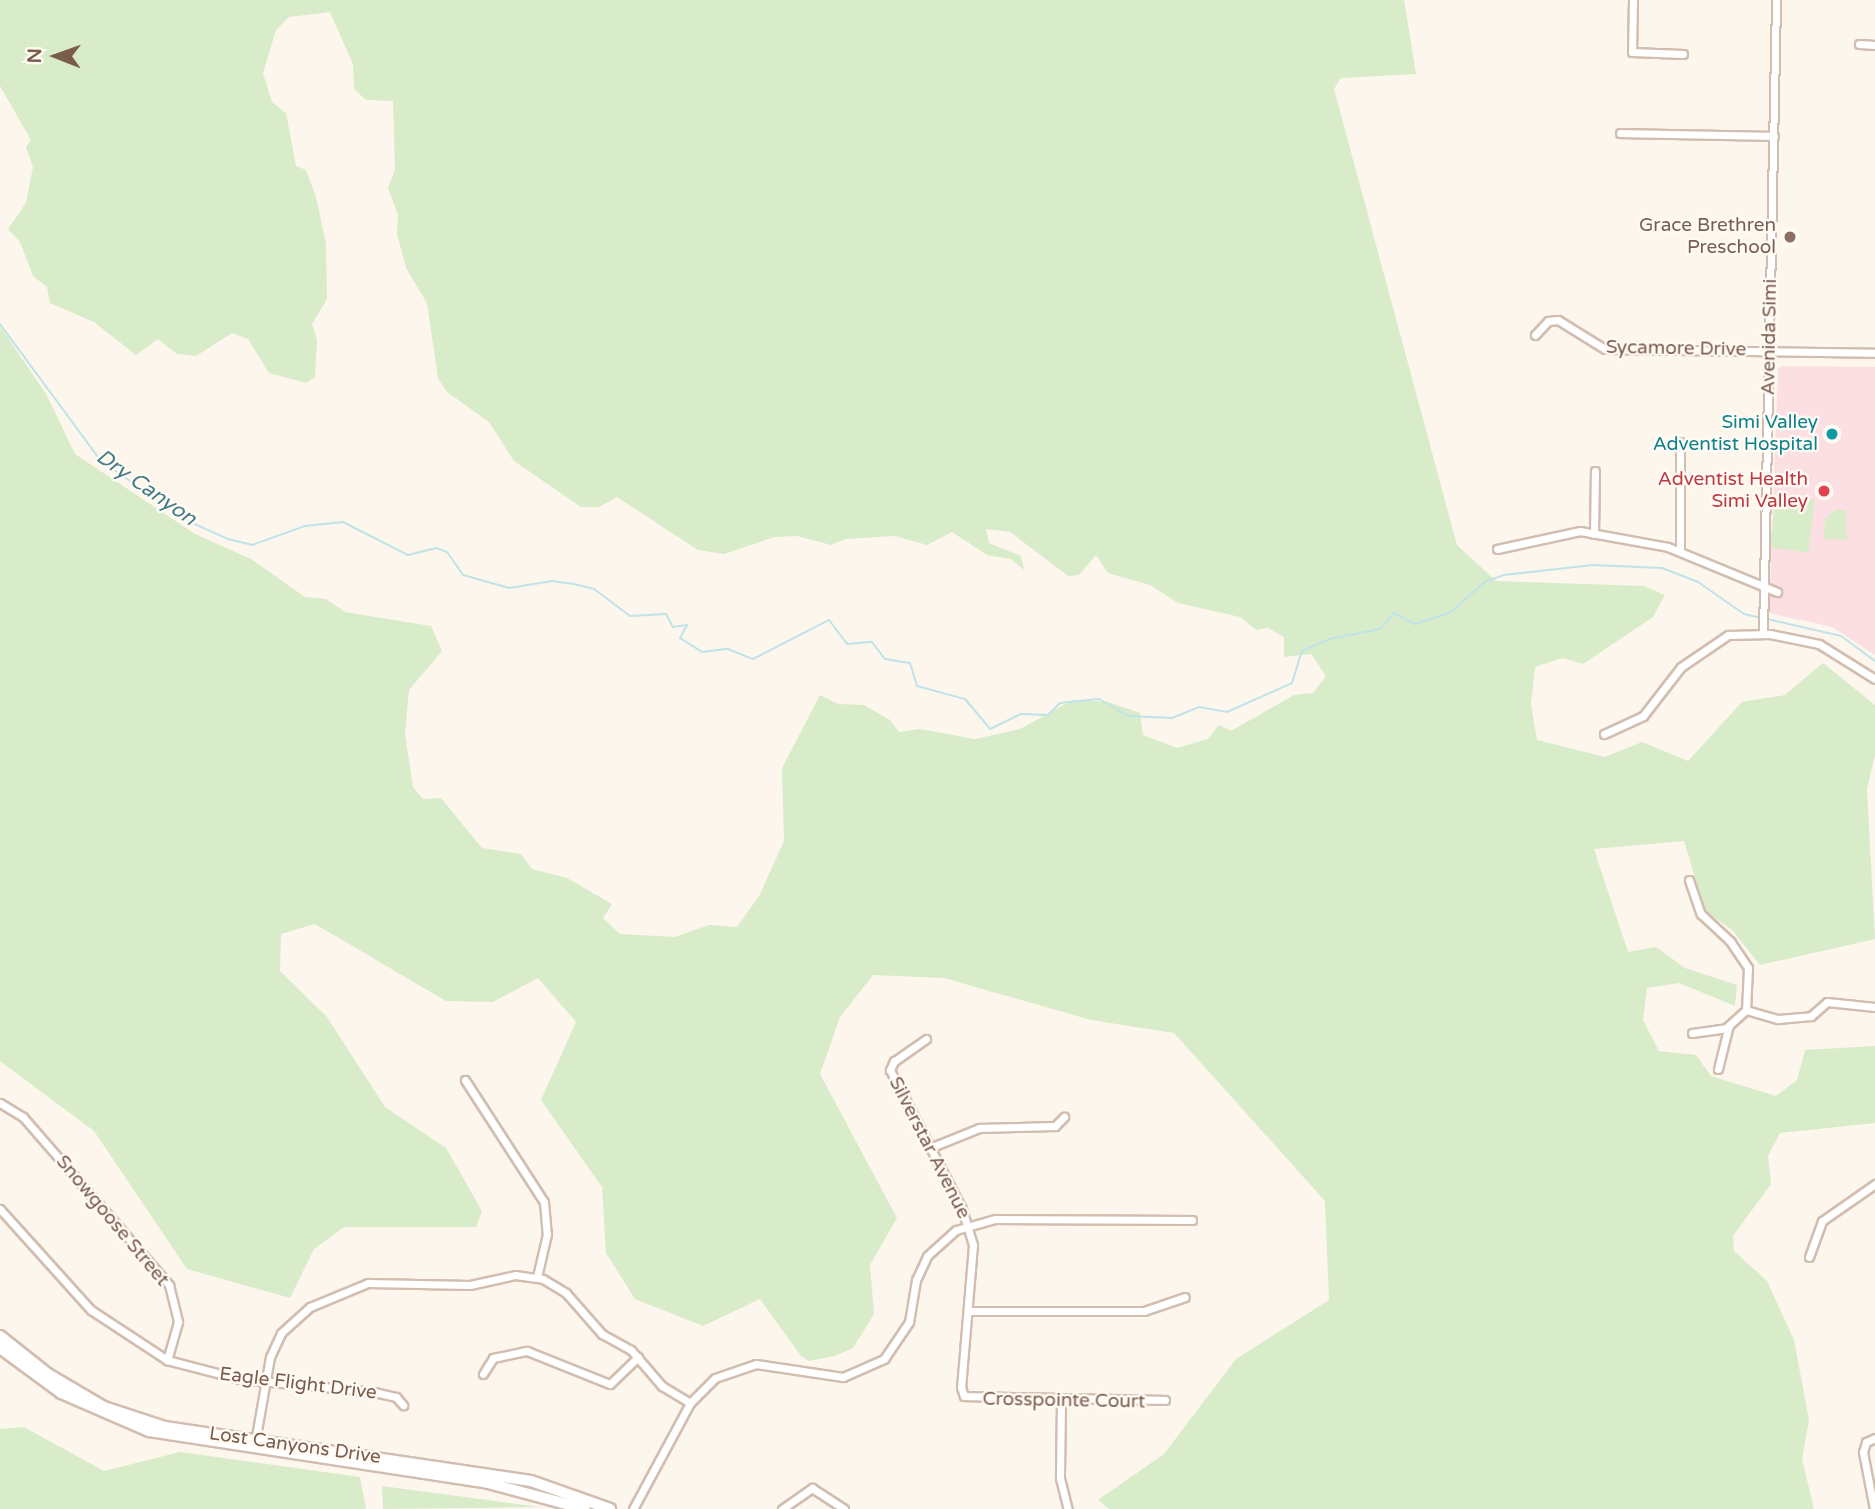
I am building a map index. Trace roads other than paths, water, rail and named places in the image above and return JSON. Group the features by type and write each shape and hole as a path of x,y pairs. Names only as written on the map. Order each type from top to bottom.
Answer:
{"street":[{"path":"1633,0 1632,52 1683,54"},
{"name":"Avenida Simi","path":"1763,632 1766,589 1776,0"},
{"path":"1859,44 1875,44"},
{"path":"1620,133 1774,135"},
{"name":"Sycamore Drive","path":"1535,335 1558,320 1605,349 1875,353"},
{"path":"1679,551 1680,443"},
{"path":"1594,534 1595,471"},
{"path":"1497,549 1580,531 1679,551 1777,592"},
{"path":"1604,734 1643,716 1674,674 1710,643 1728,635 1763,632 1831,648 1875,679"},
{"path":"1689,880 1701,914 1744,959 1749,979 1745,1010 1729,1025 1692,1033"},
{"path":"1745,1010 1778,1018 1811,1016 1824,1005 1875,1007"},
{"path":"1718,1069 1729,1025"},
{"name":"Silverstar Avenue","path":"926,1039 891,1065 969,1225 975,1261 961,1387 964,1396"},
{"path":"465,1080 544,1202 547,1234 537,1277"},
{"name":"Snowgoose Street","path":"0,1103 23,1118 169,1285 178,1322 167,1360"},
{"path":"932,1147 979,1128 1055,1126 1064,1117"},
{"path":"1809,1257 1822,1221 1875,1184"},
{"name":"Eagle Flight Drive","path":"0,1209 91,1310 167,1360 264,1383 374,1392 396,1397 403,1405"},
{"path":"632,1509 690,1403 715,1378 741,1366 770,1363 827,1378 871,1368 903,1336 927,1256 945,1237 969,1225 995,1219 1192,1220"},
{"path":"255,1444 264,1383 281,1333 299,1314 339,1292 368,1283 458,1285 515,1275 537,1277 566,1293 591,1325 638,1357 662,1385 690,1403"},
{"path":"971,1311 1144,1311 1185,1297"},
{"name":"Lost Canyons Drive","path":"0,1336 48,1374 104,1406 165,1427 255,1444 531,1481 610,1509"},
{"name":"Lost Canyons Drive","path":"0,1348 35,1378 115,1421 515,1488 585,1509"},
{"path":"483,1374 494,1358 527,1351 610,1384 638,1357"},
{"name":"Crosspointe Court","path":"964,1396 1060,1402 1165,1400"},
{"path":"1060,1402 1060,1478 1068,1509"},
{"path":"1874,1509 1863,1452 1866,1442 1875,1438"},
{"path":"782,1509 812,1488 845,1509"}],"waterway":[{"name":"Dry Canyon","path":"0,324 101,461 190,522 228,539 252,545 305,526 343,522 408,555 436,548 447,552 463,575 509,588 552,581 594,589 630,616 666,614 673,627 687,625 680,638 702,652 728,649 753,659 829,620 847,644 872,642 885,659 910,663 917,686 965,699 990,729 1021,714 1048,715 1060,703 1099,699 1129,716 1172,718 1199,707 1227,712 1292,683 1302,651 1329,639 1380,629 1394,613 1415,624 1451,612 1486,581 1504,575 1592,565 1662,568 1698,582 1744,614 1762,618"},
{"name":"Dry Canyon","path":"1767,619 1841,636 1875,661"}],"place":[{"name":"Grace Brethren Preschool","path":"1790,237"},
{"name":"Simi Valley Adventist Hospital","path":"1832,434"},
{"name":"Adventist Health Simi Valley","path":"1824,491"}]}
